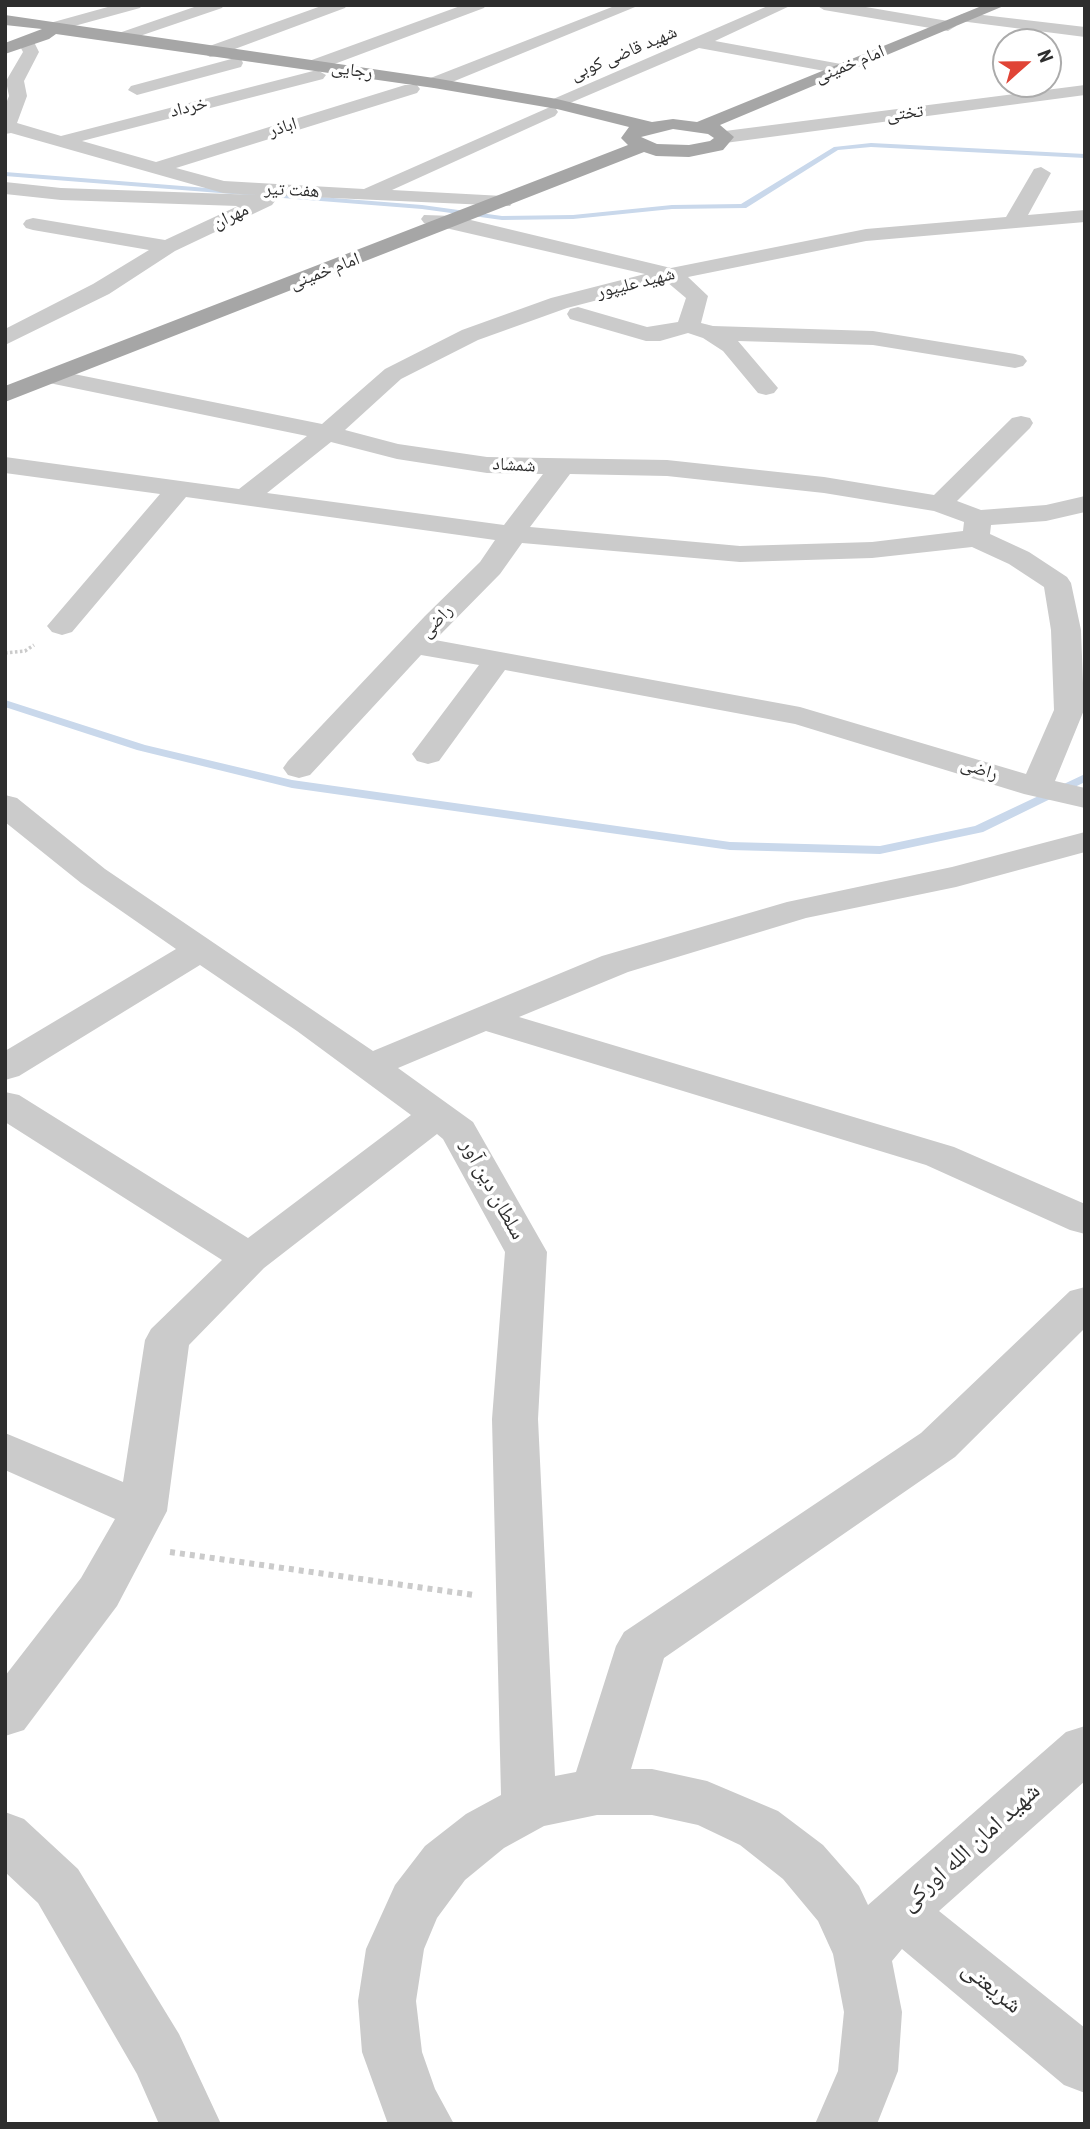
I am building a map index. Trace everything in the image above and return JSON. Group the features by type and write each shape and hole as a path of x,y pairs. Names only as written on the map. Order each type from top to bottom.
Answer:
{"main road":[{"name":"امام خمینی","path":"702,126 998,5"},
{"path":"5,20 28,23 45,33"},
{"path":"5,49 45,33"},
{"name":"رجایی","path":"45,33 122,37 411,89 553,108"},
{"name":"رجایی","path":"45,33 235,63 434,83 553,108 640,136"},
{"path":"673,124 702,126 721,132 725,137 723,142 716,146 689,151 640,136 673,124"},
{"name":"امام خمینی","path":"5,395 503,202 640,136"}],"street":[{"path":"28,23 101,5"},
{"path":"6,127 18,96 10,79 45,33 134,5"},
{"path":"122,37 216,5"},
{"path":"210,52 339,5"},
{"name":"خرداد","path":"61,141 316,70 478,5"},
{"path":"589,5 626,8"},
{"name":"شهید قاضی کوبی","path":"365,195 784,5"},
{"path":"824,5 948,26"},
{"path":"434,83 626,8"},
{"path":"966,18 1085,32"},
{"path":"699,43 841,69"},
{"path":"137,90 235,63"},
{"name":"اباذر","path":"156,168 411,89"},
{"name":"تختی","path":"725,137 1085,90"},
{"name":"هفت تیر","path":"6,127 223,187 503,202"},
{"path":"1014,221 1041,173"},
{"name":"مهران","path":"5,188 61,194 265,201"},
{"path":"265,201 466,217 671,274 697,296 688,326"},
{"name":"مهران","path":"5,338 101,289 168,247 265,201"},
{"name":"شهید علیپور","path":"244,498 327,433 393,374 470,335 559,303 671,274 866,235 1014,221 1080,218"},
{"path":"33,224 168,247"},
{"path":"578,314 654,335 688,326 711,333 873,338 1015,361"},
{"path":"711,333 731,346 766,388"},
{"name":"شمشاد","path":"54,377 327,433 410,453 487,465 667,468 824,485 940,504 1085,600"},
{"path":"940,504 1021,423"},
{"name":"راضی","path":"416,645 506,550 510,534 561,468"},
{"path":"12,472 244,498 510,534 740,554 872,550 1085,504"},
{"path":"62,626 178,490"},
{"path":"1036,787 1069,710 1066,630 1057,583"},
{"path":"299,768 416,645"},
{"name":"راضی","path":"416,645 800,716 1036,787 1085,798"},
{"path":"428,754 498,660"},
{"name":"سلطان دین آور","path":"5,806 93,876 370,1066 459,1131 526,1252 515,1419 529,1807"},
{"path":"370,1066 615,964 799,909 956,877 1085,842"},
{"path":"5,1068 201,949"},
{"path":"484,1019 940,1156 1085,1220"},
{"path":"5,1104 248,1258"},
{"path":"5,1715 99,1592 134,1528 167,1340 248,1258 437,1115"},
{"path":"597,1792 642,1646 938,1445 1085,1302"},
{"path":"5,1450 134,1528"},
{"name":"شهید امان الله اورکی","path":"862,1954 898,1912 1085,1748"},
{"path":"424,2124 410,2104 392,2052 387,2001 395,1949 415,1903 445,1863 485,1831 529,1807 563,1797 597,1792 652,1792 707,1804 759,1828 803,1862 839,1904 862,1954 873,2012 868,2071 846,2124"},
{"path":"5,1836 58,1886 158,2054 190,2124"},
{"name":"شریعتی","path":"898,1912 1085,2065"}],"path":[{"path":"134,1528 522,1602"}],"waterway":[{"path":"5,174 422,207 502,218 573,217 672,207 743,206 836,148 871,145 1085,156"},
{"path":"5,703 141,748 292,784 730,846 880,850 979,829 1085,777"}]}
